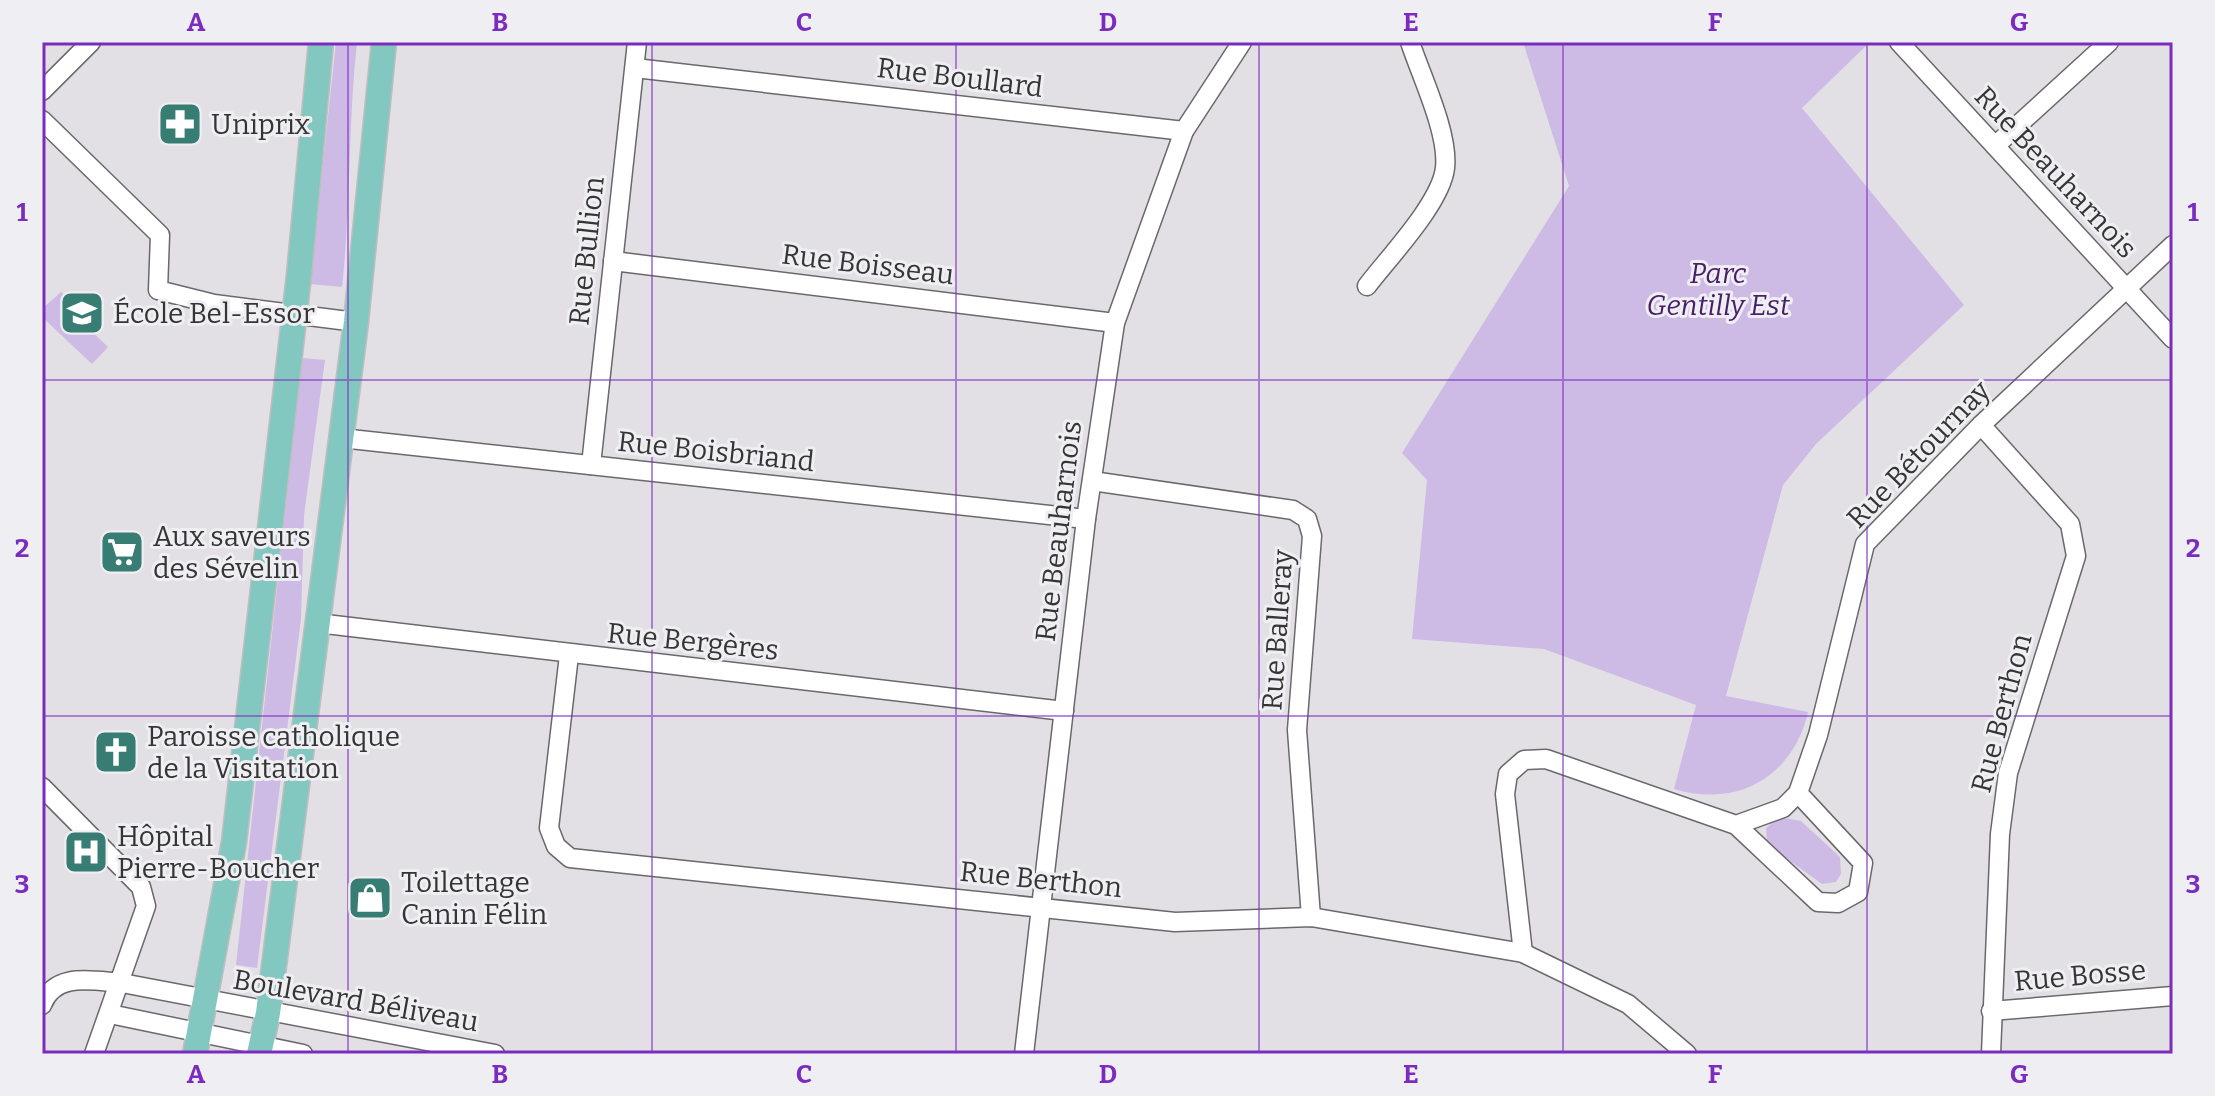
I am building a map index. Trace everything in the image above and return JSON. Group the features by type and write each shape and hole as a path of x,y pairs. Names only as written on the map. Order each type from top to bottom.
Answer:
{"main road":[{"path":"198,1044 234,842 294,316 321,42"},
{"path":"260,1050 268,1013 356,322 384,42"}],"street":[{"path":"42,91 91,42"},
{"name":"Rue Bullion","path":"591,465 637,42"},
{"name":"Rue Beauharnois","path":"1024,1054 1086,519 1115,323 1184,131 1242,42"},
{"path":"1367,286 1438,191 1446,167 1441,133 1410,42"},
{"name":"Rue Beauharnois","path":"1899,42 2173,339"},
{"path":"1995,146 2109,42"},
{"name":"Rue Boullard","path":"635,68 1184,131"},
{"path":"42,120 160,235 158,290 214,304 356,322"},
{"name":"Rue Bétournay","path":"1798,793 1818,735 1865,544 1981,425 2173,245"},
{"name":"Rue Boisseau","path":"613,261 1115,323"},
{"name":"Rue Berthon","path":"1981,425 2070,524 2076,556 2008,773 2000,834 1991,1054"},
{"name":"Rue Boisbriand","path":"341,438 1086,519"},
{"name":"Rue Balleray","path":"1092,481 1293,510 1307,519 1312,536 1297,730 1311,917"},
{"name":"Rue Bergères","path":"317,623 1064,711"},
{"name":"Rue Berthon","path":"569,655 549,828 556,846 570,858 1175,922 1311,917 1523,953 1628,1004 1687,1054"},
{"path":"1523,953 1505,794 1508,774 1524,760 1546,759 1736,825 1818,902 1838,903 1858,892 1863,863 1798,793 1783,808 1736,825"},
{"path":"42,787 141,887 146,906 144,922 94,1054"},
{"name":"Boulevard Béliveau","path":"42,1005 46,995 67,980 122,983 207,1002 495,1054"},
{"name":"Rue Bosse","path":"1991,1011 2173,996"},
{"path":"110,1014 198,1044 303,1054"}],"green space":[{"path":"336,42 357,42 342,287 310,284"},
{"name":"Parc Gentilly Est","path":"1523,42 1870,42 1802,108 1964,305 1816,444 1783,485 1726,696 1808,712 1801,735 1790,754 1776,770 1740,790 1697,794 1674,789 1696,705 1544,649 1412,639 1427,480 1402,453 1569,186"},
{"path":"61,292 85,317 81,321 108,347 92,364 42,317 42,309"},
{"path":"302,358 325,360 304,515 301,619 257,968 236,965"},
{"path":"1779,817 1801,821 1840,857 1841,874 1836,882 1822,884 1772,848 1767,842 1766,828"}],"place":[{"name":"Uniprix","path":"180,124"},
{"name":"École Bel-Essor","path":"82,313"},
{"name":"Aux saveurs des Sévelin","path":"122,552"},
{"name":"Paroisse catholique de la Visitation","path":"116,752"},
{"name":"Hôpital Pierre-Boucher","path":"86,852"},
{"name":"Toilettage Canin Félin","path":"370,898"}]}
